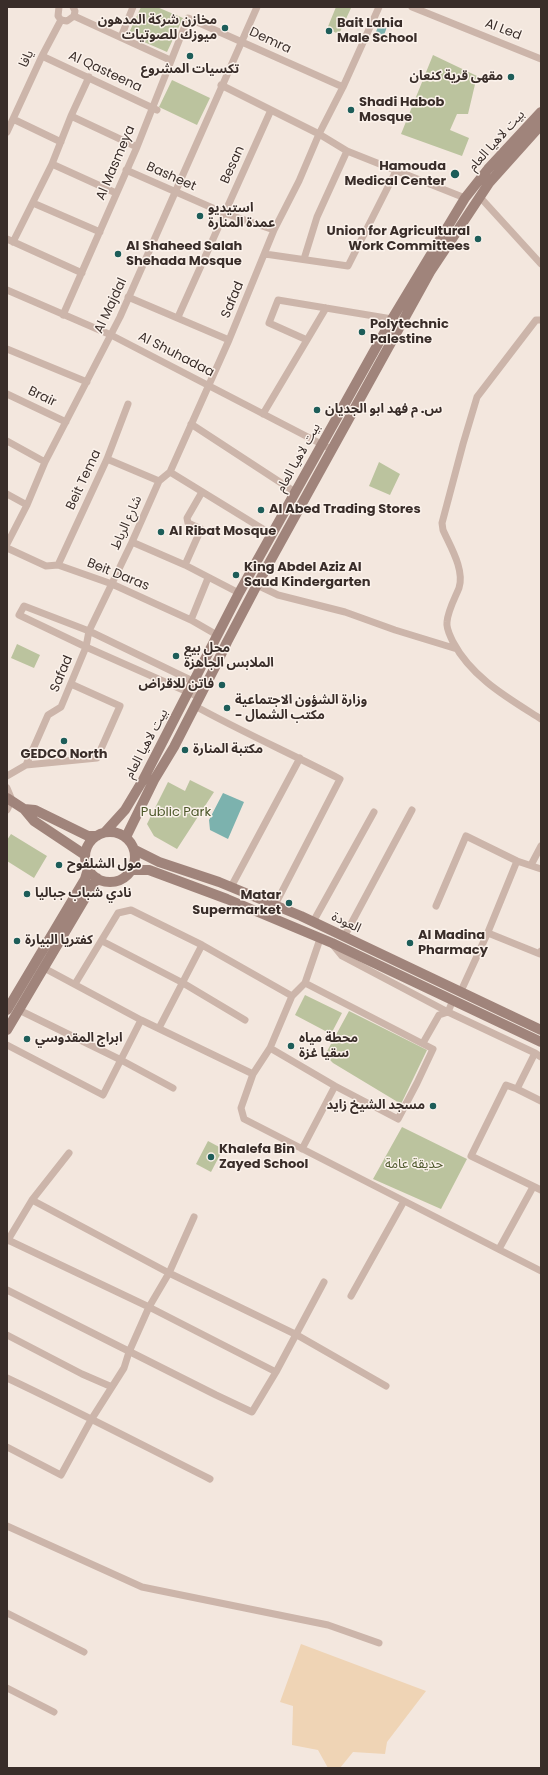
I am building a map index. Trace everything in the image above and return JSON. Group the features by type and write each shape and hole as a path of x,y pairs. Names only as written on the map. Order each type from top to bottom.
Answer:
{"main road":[{"name":"بيت لاهيا العام","path":"126,837 205,687 392,319 465,198 488,169 541,112"},
{"name":"بيت لاهيا العام","path":"101,834 125,810 143,780 217,635 271,534 295,492 326,447 430,272 479,196 507,161 541,125"},
{"path":"10,799 24,809 34,821 85,855"},
{"path":"24,809 35,810 88,836 114,832 126,837 134,850 135,862 132,870 124,878 116,882 104,882 97,878 88,869"},
{"path":"7,1010 85,880 88,869 85,855 88,845 101,834"},
{"name":"العودة","path":"134,850 159,862 231,887 275,905 461,991 541,1030"},
{"name":"العودة","path":"132,870 149,870 196,886 332,943 541,1042"},
{"path":"7,1030 97,878"}],"street":[{"path":"59,7 57,13 61,20 68,22 74,16 75,11 73,7"},
{"path":"121,37 133,7"},
{"name":"Al Majdal","path":"7,544 27,505 45,462 111,336 221,85 257,7"},
{"name":"Safad","path":"170,472 266,254 274,230 299,182 319,134 378,7"},
{"name":"Al Led","path":"412,7 541,59"},
{"path":"74,16 138,44 170,60"},
{"name":"Demra","path":"188,18 342,87"},
{"name":"Al Masmeya","path":"63,315 126,170 155,109 170,60 188,18"},
{"name":"يافا","path":"7,132 42,56 61,20"},
{"name":"Al Qasteena","path":"42,56 155,109"},
{"path":"82,273 10,241 33,203 52,164 71,116 89,77"},
{"path":"221,85 319,134 347,151 465,198"},
{"name":"Besan","path":"178,317 271,110"},
{"path":"71,116 137,147"},
{"path":"13,118 61,142"},
{"path":"304,259 317,217 347,151"},
{"path":"52,164 116,193"},
{"name":"Basheet","path":"126,170 224,213 274,230"},
{"path":"266,254 348,266 396,171"},
{"path":"479,196 541,264"},
{"path":"33,203 100,232"},
{"name":"Al Shuhadaa","path":"7,290 111,336 209,385 326,447"},
{"path":"128,297 229,340"},
{"path":"307,340 269,323 278,300 392,319"},
{"path":"263,414 326,308"},
{"path":"541,320 536,320 477,397 442,520 443,530 461,575 460,586 448,617 447,624 448,630 457,649 485,682 513,703 541,719"},
{"path":"7,349 87,382"},
{"name":"Brair","path":"7,394 66,422"},
{"name":"Beit Tema","path":"58,565 107,459 128,404"},
{"path":"191,424 295,492"},
{"path":"7,441 45,462"},
{"path":"107,459 159,481"},
{"path":"170,472 271,534"},
{"name":"شارع الرباط","path":"89,631 132,542 159,481 170,472"},
{"path":"186,565 202,529 188,523 187,518 202,492"},
{"path":"7,494 27,505"},
{"path":"132,542 186,565 208,578 239,593"},
{"name":"Beit Daras","path":"7,548 46,566 58,565 112,584 190,620 217,635"},
{"path":"190,620 208,578"},
{"path":"257,585 278,595 345,612 395,630 457,649"},
{"path":"205,687 89,631 24,606 19,615 86,647 189,692 197,701 236,729 300,758 340,779 275,905"},
{"name":"Safad","path":"26,765 48,716 62,707 86,647 89,631"},
{"path":"7,776 26,765 97,758 120,706 71,684"},
{"path":"231,887 300,758"},
{"path":"7,788 10,799 7,810"},
{"path":"344,937 412,810"},
{"path":"313,922 374,812"},
{"path":"436,906 466,836 517,861 541,869"},
{"path":"531,865 541,846"},
{"path":"461,991 488,933 517,861"},
{"path":"75,984 118,913 131,910 202,945 292,996"},
{"path":"488,933 540,954 541,951"},
{"path":"320,939 305,983 292,996 270,1048 253,1074 241,1108 244,1119 541,1271"},
{"path":"102,941 183,984 244,1020"},
{"path":"332,943 342,956 448,1012 538,1055 517,1089"},
{"path":"158,1028 183,984 202,945"},
{"path":"44,968 141,1020 253,1074"},
{"path":"270,1048 335,1086 398,1119 433,1049 305,983"},
{"path":"423,1043 439,1015 448,1012 453,1000"},
{"path":"19,1010 121,1060 172,1088"},
{"path":"7,1045 103,1095 141,1020"},
{"path":"541,1101 506,1085 471,1156 541,1190"},
{"path":"302,1149 335,1086"},
{"path":"68,1153 32,1200 8,1240 149,1307 276,1372"},
{"path":"499,1249 533,1187"},
{"path":"32,1200 169,1273 297,1335 386,1386"},
{"path":"351,1296 404,1201"},
{"path":"7,1448 61,1475 91,1420 124,1368 129,1352 149,1307 169,1273 194,1218"},
{"path":"7,1290 252,1412 297,1335 324,1282"},
{"path":"7,1335 82,1374 112,1387"},
{"path":"7,1378 66,1405 91,1420 210,1479"},
{"path":"7,1526 142,1587 328,1625 379,1643"},
{"path":"7,1613 84,1652"},
{"path":"7,1688 54,1712"}],"green space":[{"path":"141,7 157,7 183,18 167,52 128,35"},
{"path":"336,7 351,8 339,34 327,29"},
{"path":"433,55 477,76 468,114 457,114 450,130 469,138 462,156 401,134"},
{"path":"172,80 210,98 197,125 159,107"},
{"path":"379,462 400,474 390,495 369,486"},
{"path":"17,644 40,655 34,668 11,658"},
{"name":"Public Park","path":"190,780 214,792 177,849 154,836 147,824 168,782 185,791"},
{"path":"11,834 47,856 34,878 7,861 7,840"},
{"path":"305,995 342,1013 331,1034 295,1015"},
{"path":"349,1011 427,1050 401,1104 333,1063 325,1055"},
{"name":"حديقة عامة","path":"402,1127 467,1159 441,1209 373,1179"},
{"path":"208,1141 223,1149 211,1172 196,1164"}],"sand":[{"path":"301,1644 426,1691 387,1742 385,1754 353,1752 340,1768 328,1768 318,1750 292,1745 293,1706 280,1702"}],"water":[{"path":"381,19 389,22 382,40 374,37"},
{"path":"223,793 244,802 228,839 210,830 209,820"}],"place":[{"name":"مخازن شركة المدهون ميوزك للصوتيات","path":"225,28"},
{"name":"Bait Lahia Male School","path":"329,31"},
{"name":"تكسيات المشروع","path":"190,56"},
{"name":"مقهى قرية كنعان","path":"511,77"},
{"name":"Shadi Habob Mosque","path":"351,110"},
{"name":"Hamouda Medical Center","path":"455,174"},
{"name":"استيديو عمدة المنارة","path":"200,216"},
{"name":"Union for Agricultural Work Committees","path":"478,239"},
{"name":"Al Shaheed Salah Shehada Mosque","path":"118,254"},
{"name":"Polytechnic Palestine","path":"362,332"},
{"name":"س. م فهد ابو الجديان","path":"317,410"},
{"name":"Al Abed Trading Stores","path":"261,510"},
{"name":"Al Ribat Mosque","path":"161,532"},
{"name":"King Abdel Aziz Al Saud Kindergarten","path":"236,575"},
{"name":"محل بيع الملابس الجاهزة","path":"176,656"},
{"name":"فاتن للاقراض","path":"222,685"},
{"name":"وزارة الشؤون الاجتماعية - مكتب الشمال","path":"227,708"},
{"name":"GEDCO North","path":"64,741"},
{"name":"مكتبة المنارة","path":"185,750"},
{"name":"مول الشلفوح","path":"59,865"},
{"name":"نادي شباب جباليا","path":"27,894"},
{"name":"Matar Supermarket","path":"289,903"},
{"name":"كفتريا البيارة","path":"17,941"},
{"name":"Al Madina Pharmacy","path":"410,943"},
{"name":"ابراج المقدوسي","path":"27,1039"},
{"name":"محطة مياه سقيا غزة","path":"291,1046"},
{"name":"مسجد الشيخ زايد","path":"433,1106"},
{"name":"Khalefa Bin Zayed School","path":"211,1157"}]}
